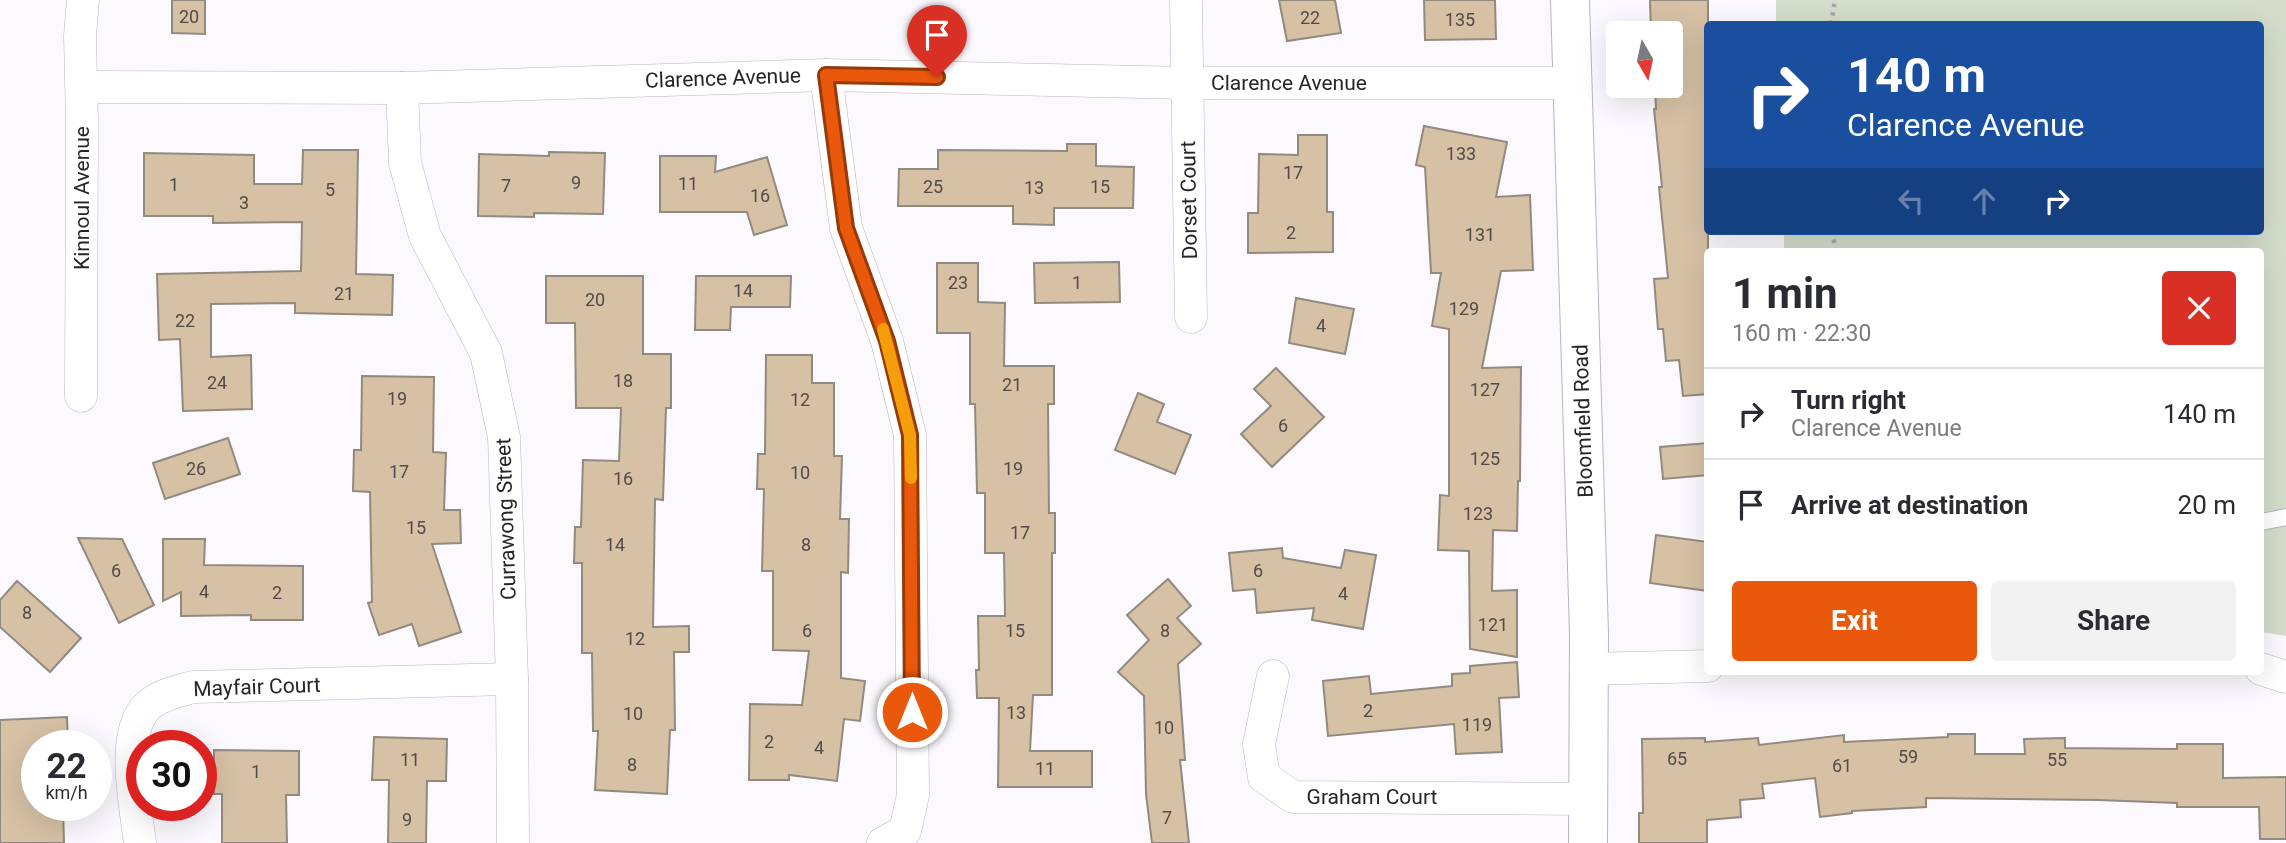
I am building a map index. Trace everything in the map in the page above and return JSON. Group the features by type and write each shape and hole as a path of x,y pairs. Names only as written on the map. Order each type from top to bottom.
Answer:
{"street":[{"name":"Kinnoul Avenue","path":"81,396 80,36 83,0"},
{"name":"Dorset Court","path":"1186,0 1191,317"},
{"name":"Bloomfield Road","path":"1570,0 1589,620 1588,843"},
{"name":"Clarence Avenue","path":"82,87 402,88 826,75 1187,83 1573,83"},
{"path":"826,75 846,228 887,341 910,435 913,795 905,831 883,843"},
{"name":"Currawong Street","path":"402,88 405,163 425,236 486,353 504,437 512,679 513,843"},
{"path":"1588,669 1704,666"},
{"path":"2264,669 2286,677"},
{"name":"Graham Court","path":"1273,676 1259,744 1264,777 1293,797 1588,799"},
{"name":"Mayfair Court","path":"140,843 131,760 134,730 147,706 168,695 193,687 512,679"}],"lane":[{"path":"2264,521 2286,517"}],"path":[{"path":"1832,21 1835,0"}],"green space":[{"path":"1776,0 2286,0 2286,636 2264,632 2264,248 1784,248 1784,235 2264,235 2264,21 1776,21"}],"building":[{"path":"172,0 205,0 205,34 172,33"},
{"path":"1279,0 1335,0 1341,33 1287,41"},
{"path":"1424,0 1495,0 1496,39 1425,40"},
{"path":"1650,0 1708,0 1708,21 1704,21 1704,235 1708,235 1708,248 1704,248 1704,394 1683,396 1679,360 1666,361 1663,329 1658,329 1654,279 1668,278 1659,187 1662,187 1656,98 1684,98 1684,21 1651,21"},
{"path":"1424,126 1507,142 1496,197 1530,195 1533,270 1501,271 1482,368 1521,367 1517,531 1493,530 1492,591 1517,590 1517,657 1470,649 1469,551 1438,550 1440,495 1449,496 1449,329 1432,326 1441,273 1431,273 1425,167 1416,165"},
{"path":"1298,135 1327,135 1327,212 1333,212 1333,252 1248,253 1248,213 1258,213 1259,154 1298,155"},
{"path":"1067,144 1096,144 1096,166 1134,167 1133,208 1054,208 1054,225 1013,224 1013,206 898,206 899,169 938,169 938,150 1067,151"},
{"path":"303,150 358,150 356,274 393,275 392,315 295,313 295,303 211,304 211,357 251,355 252,409 183,411 180,339 159,340 157,274 301,271 302,222 213,223 213,216 144,216 144,153 254,155 254,184 302,184"},
{"path":"549,152 605,153 603,214 534,213 534,217 478,216 479,154 549,156"},
{"path":"660,156 716,156 715,172 767,157 787,225 754,235 747,212 660,212"},
{"path":"1119,262 1120,302 1035,303 1034,263"},
{"path":"937,263 978,263 978,302 1005,303 1004,366 1054,366 1054,404 1048,404 1049,513 1055,513 1055,553 1052,553 1052,695 1033,695 1030,751 1092,751 1092,787 998,787 999,698 977,698 976,670 979,670 978,616 1005,616 1004,553 985,553 985,493 977,493 975,404 970,404 970,333 937,333"},
{"path":"546,276 643,276 643,354 671,354 671,408 666,408 663,500 655,499 653,627 689,626 689,652 674,652 675,730 670,730 667,794 595,790 598,731 593,731 592,653 582,653 582,563 574,563 575,527 581,527 583,460 619,461 621,408 576,408 575,323 546,323"},
{"path":"696,276 791,276 790,307 731,307 730,330 695,330"},
{"path":"1296,298 1354,309 1345,354 1289,343"},
{"path":"766,355 812,355 812,383 834,383 834,456 842,456 840,519 849,519 848,573 841,572 841,678 865,681 860,721 844,719 837,781 789,775 789,780 749,780 750,704 802,705 809,651 773,650 773,571 762,571 764,489 757,489 758,454 765,454"},
{"path":"1276,368 1324,417 1272,467 1241,434 1271,406 1254,389"},
{"path":"362,376 434,377 433,452 446,453 444,510 460,510 461,543 432,544 461,632 419,646 412,624 379,635 368,603 372,602 370,492 353,491 354,450 361,450"},
{"path":"1138,393 1164,404 1157,422 1191,435 1175,474 1115,450"},
{"path":"228,438 240,474 165,499 153,463"},
{"path":"1704,443 1704,475 1663,479 1660,447"},
{"path":"1656,535 1704,541 1704,590 1650,583"},
{"path":"78,538 122,539 154,605 119,623"},
{"path":"163,539 205,539 204,565 303,566 303,620 251,620 251,615 181,616 181,592 163,601"},
{"path":"1282,548 1283,558 1341,568 1345,550 1376,555 1363,629 1312,620 1314,608 1257,613 1255,589 1233,591 1229,553"},
{"path":"1168,579 1191,606 1177,618 1201,644 1178,664 1185,760 1180,760 1189,843 1152,843 1146,794 1144,696 1118,672 1149,640 1127,615"},
{"path":"17,581 81,638 50,672 0,627 0,600"},
{"path":"1517,662 1519,697 1499,698 1502,752 1456,754 1454,724 1328,736 1323,681 1369,676 1371,694 1452,686 1452,674 1470,673 1470,666"},
{"path":"67,717 67,730 21,730 21,821 63,821 64,843 0,843 0,720"},
{"path":"1948,734 1975,734 1975,754 2025,754 2024,739 2065,738 2065,748 2177,749 2177,744 2223,744 2223,778 2286,777 2286,839 2260,839 2259,807 2177,807 2177,803 1926,798 1926,807 1852,811 1820,817 1815,778 1762,784 1764,798 1740,800 1741,817 1707,820 1707,843 1639,843 1639,813 1643,813 1642,739 1705,738 1705,742 1758,738 1759,745 1844,735 1844,742 1948,737"},
{"path":"374,737 447,739 446,781 427,781 426,843 388,843 389,780 372,780"},
{"path":"217,750 299,751 299,795 286,795 287,843 222,843 222,794 217,794"}],"slow traffic":[{"path":"883,329 910,435 911,478"}],"route":[{"path":"912,712 910,435 887,341 846,228 826,75 937,77"}]}
